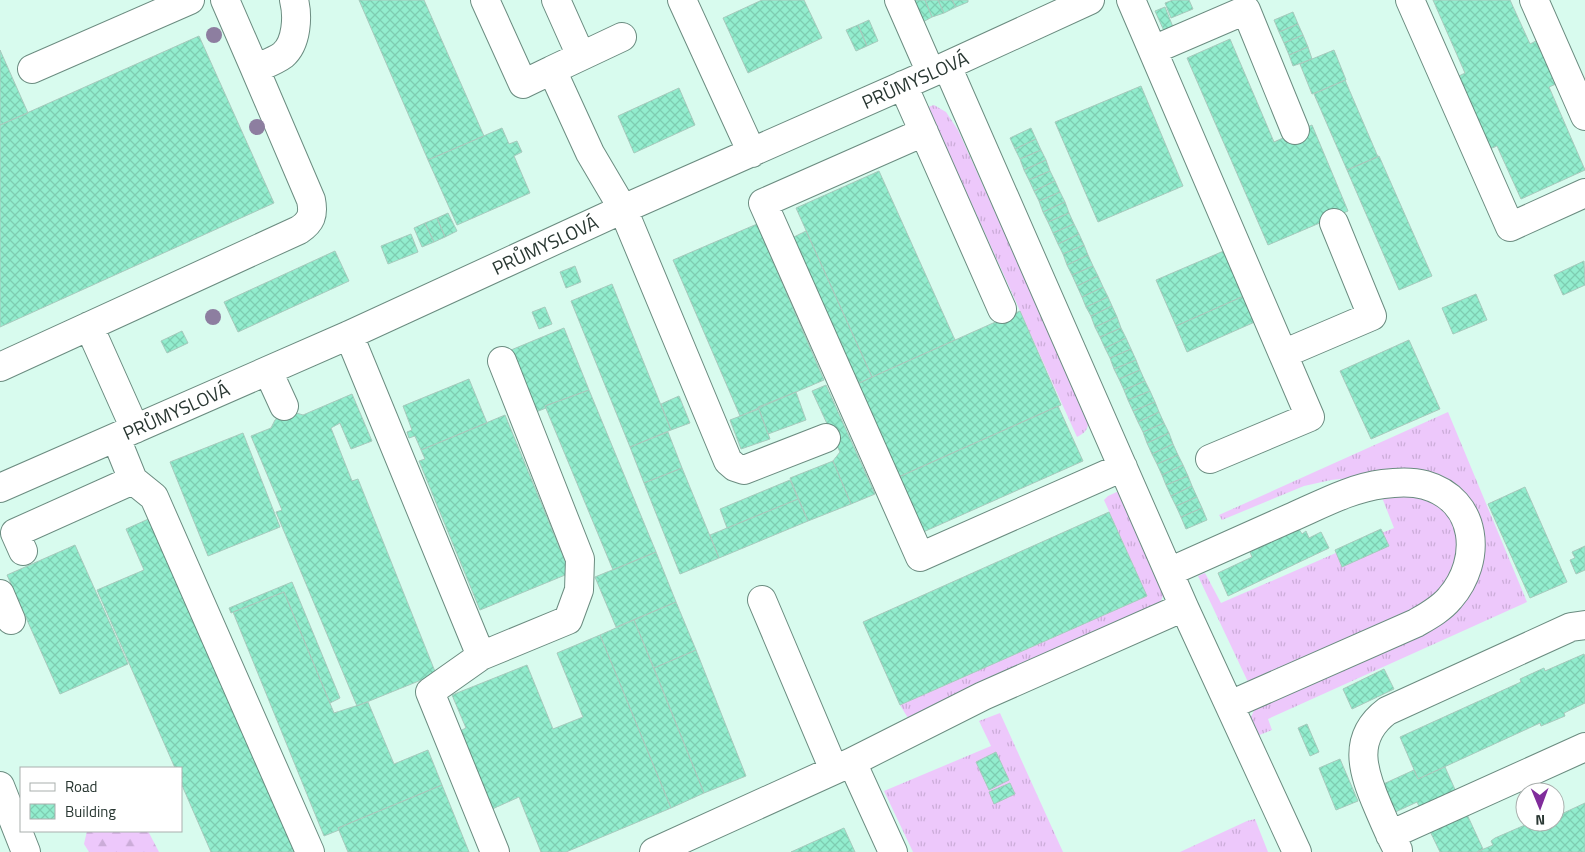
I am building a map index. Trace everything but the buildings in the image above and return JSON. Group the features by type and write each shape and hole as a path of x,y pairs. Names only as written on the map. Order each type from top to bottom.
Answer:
{"street":[{"path":"32,69 190,0"},
{"path":"0,367 299,230 311,221 313,216 311,200 225,0"},
{"path":"255,69 283,55 290,45 296,19 294,0"},
{"path":"485,0 522,84 622,37"},
{"path":"556,0 581,56"},
{"path":"682,0 752,153"},
{"path":"899,0 939,70 1123,467 1184,607 1297,852"},
{"name":"PRŮMYSLOVÁ","path":"0,488 349,336 623,208 939,70 1090,0"},
{"path":"1131,0 1310,417 1210,459"},
{"path":"1410,0 1510,227 1585,194"},
{"path":"1534,0 1585,116"},
{"path":"1153,50 1246,10 1295,130"},
{"path":"552,70 590,153 623,208 728,461 734,467 744,470 826,438"},
{"path":"903,85 1002,309"},
{"path":"924,132 763,203 920,557 1123,467"},
{"path":"1284,354 1372,316 1334,223"},
{"path":"89,326 125,434 132,480 154,497 310,852"},
{"path":"349,336 481,656"},
{"path":"496,852 430,692 481,656 568,620 579,590 580,559 502,361"},
{"path":"268,371 284,406"},
{"path":"23,550 15,533 132,480"},
{"path":"1169,572 1322,504 1373,486 1406,482 1423,484 1446,495 1460,508 1464,516 1472,542 1470,561 1458,587 1450,599 1439,608 1416,623 1230,705"},
{"path":"0,594 11,620"},
{"path":"762,600 843,766 893,852"},
{"path":"654,852 843,766 983,696 1184,607"},
{"path":"1585,625 1571,627 1387,711 1371,727 1365,742 1363,764 1368,784 1395,847 1585,747"},
{"path":"0,786 26,852"}],"green space":[{"path":"934,105 946,112 958,130 1088,419 1086,430 1077,437 928,107"},
{"path":"1448,412 1527,602 1268,719 1272,730 1257,736 1251,717 1256,706 1432,629 1480,529 1396,473 1331,480 1304,486 1222,520 1219,515"},
{"path":"1121,490 1166,587 1161,601 1150,611 908,718 900,705 1147,596 1104,500"},
{"path":"1381,495 1427,497 1452,515 1462,559 1427,607 1248,682 1198,576 1205,573 1221,603 1394,528"},
{"path":"1000,713 1063,852 913,852 884,791 991,746 979,721"},
{"path":"1255,819 1268,852 1180,852 1247,821"},
{"path":"87,832 149,832 159,852 89,852 84,844"}]}
